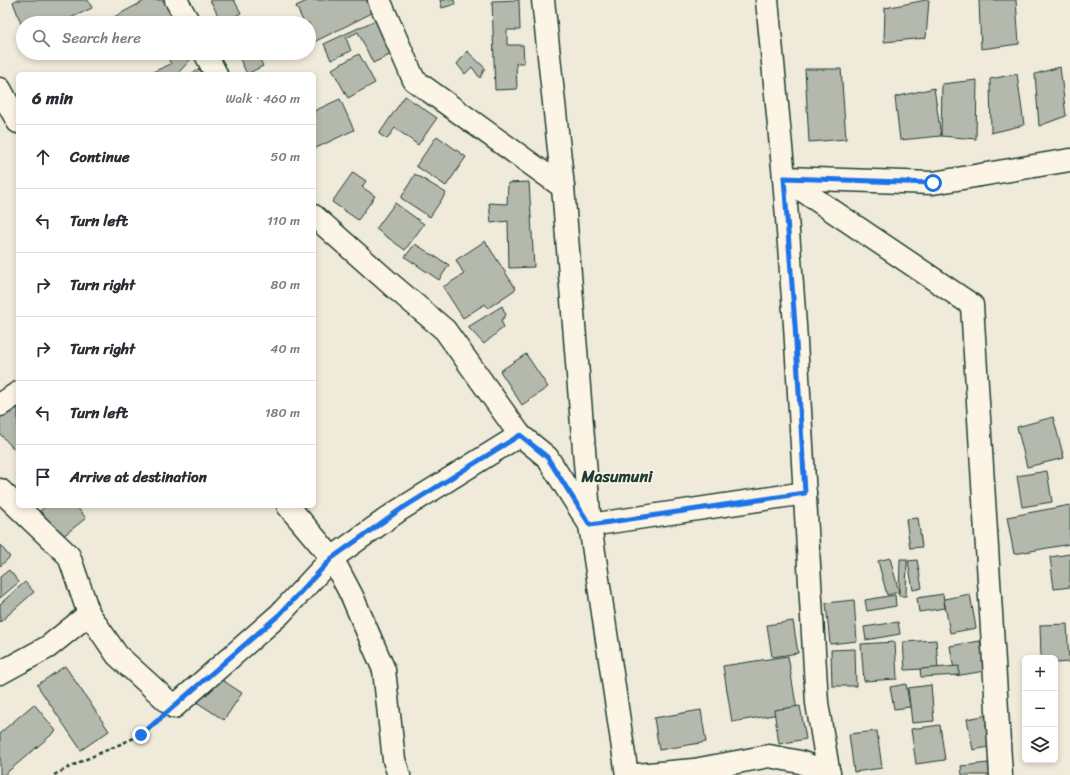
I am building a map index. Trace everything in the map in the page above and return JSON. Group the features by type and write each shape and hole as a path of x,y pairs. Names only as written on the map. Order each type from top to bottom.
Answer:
{"street":[{"path":"176,0 185,16"},
{"path":"379,0 414,80 563,187"},
{"path":"543,0 563,187 590,525 627,775"},
{"path":"767,0 784,178 795,325 817,703 829,774"},
{"path":"209,60 215,72"},
{"path":"0,89 16,118"},
{"path":"784,178 933,183 1070,160"},
{"path":"784,178 972,305 1001,775"},
{"path":"316,218 445,330 520,435 547,457 590,525"},
{"path":"0,405 16,394"},
{"path":"19,508 69,556 90,614 117,655 174,707 280,614 332,558 398,511 520,435"},
{"path":"0,490 16,505"},
{"path":"590,525 805,493"},
{"path":"290,508 332,558 352,596 384,670 394,760 399,775"},
{"path":"0,673 48,647 90,614"},
{"path":"636,775 694,770 769,756 800,762 829,774"}],"path":[{"path":"54,775 141,735 174,707"}],"building":[{"path":"16,0 88,0 92,8 75,16 18,16 13,2"},
{"path":"146,0 163,0 173,16 116,16"},
{"path":"210,0 234,0 241,13 235,16 218,16"},
{"path":"309,0 370,0 376,11 316,41 316,16 301,16 296,6"},
{"path":"440,0 454,0 455,4 442,8"},
{"path":"519,0 520,30 507,30 507,45 523,45 524,63 516,63 517,89 495,90 492,1"},
{"path":"929,0 926,38 884,42 885,8"},
{"path":"979,0 1016,0 1019,44 981,49"},
{"path":"380,18 396,52 373,63 358,32 346,38 351,51 331,60 324,44"},
{"path":"467,51 485,68 480,78 472,67 465,74 457,64"},
{"path":"359,54 375,83 348,98 332,69"},
{"path":"169,60 190,60 179,72 153,72 171,64"},
{"path":"240,60 260,60 263,66 251,72 246,72"},
{"path":"1060,67 1066,116 1039,126 1035,74"},
{"path":"202,68 204,72 194,72"},
{"path":"805,69 841,69 846,139 809,142"},
{"path":"1017,74 1024,125 991,133 990,79"},
{"path":"977,80 976,139 941,136 942,84"},
{"path":"934,88 941,136 900,140 895,97"},
{"path":"405,96 437,118 418,145 395,128 387,139 379,134"},
{"path":"340,99 354,130 316,148 316,110"},
{"path":"437,136 466,157 446,186 416,166"},
{"path":"353,172 366,181 362,187 375,196 358,220 332,202"},
{"path":"415,174 446,193 430,217 401,198"},
{"path":"529,182 534,267 509,268 508,221 491,223 489,203 507,204 508,183"},
{"path":"395,203 424,224 405,250 376,229"},
{"path":"485,241 516,289 488,308 485,304 463,318 443,287 464,274 456,260"},
{"path":"415,244 449,265 439,280 405,257"},
{"path":"502,306 506,315 501,321 504,327 484,344 468,327"},
{"path":"526,354 548,387 522,405 500,371"},
{"path":"16,398 15,450 0,434 0,413"},
{"path":"1053,417 1064,458 1027,467 1017,427"},
{"path":"1047,471 1052,502 1022,507 1017,476"},
{"path":"1070,505 1070,544 1014,554 1007,517"},
{"path":"44,508 78,508 86,518 62,537 40,511"},
{"path":"918,518 922,547 910,548 906,519"},
{"path":"0,545 10,557 0,566"},
{"path":"1070,554 1070,587 1054,589 1050,557"},
{"path":"890,558 899,592 887,595 878,561"},
{"path":"900,559 907,559 906,596 899,596"},
{"path":"917,560 922,588 913,590 908,561"},
{"path":"9,570 19,582 0,598 0,577"},
{"path":"25,582 34,592 0,622 0,604"},
{"path":"943,594 945,608 919,612 917,598"},
{"path":"970,594 976,628 950,633 944,599"},
{"path":"895,595 896,606 867,611 865,600"},
{"path":"854,600 857,641 830,644 826,603"},
{"path":"793,621 798,653 772,657 767,625"},
{"path":"898,622 900,634 866,640 864,627"},
{"path":"1067,624 1069,662 1058,663 1058,655 1041,655 1040,625"},
{"path":"936,640 938,668 905,670 903,642"},
{"path":"980,641 985,671 955,676 950,646"},
{"path":"895,642 897,679 864,681 861,644"},
{"path":"855,649 856,686 832,686 831,650"},
{"path":"788,656 797,711 732,722 723,666"},
{"path":"65,666 109,731 81,750 37,685"},
{"path":"959,666 959,675 921,677 920,669"},
{"path":"213,674 242,693 224,720 195,701"},
{"path":"906,684 910,707 894,709 890,687"},
{"path":"931,685 934,721 912,723 908,688"},
{"path":"34,704 56,731 4,775 0,775 0,733"},
{"path":"800,706 806,739 779,744 774,710"},
{"path":"701,710 706,742 659,750 654,718"},
{"path":"988,715 994,746 973,750 967,719"},
{"path":"940,725 945,760 916,764 911,729"},
{"path":"877,731 882,768 854,772 849,734"},
{"path":"988,763 990,775 962,775 961,766"}],"district":[{"name":"Masumuni","path":"617,476"}],"route":[{"path":"141,735 280,614 332,558 398,511 520,435 547,457 590,525 805,493 784,178 933,183"}]}
